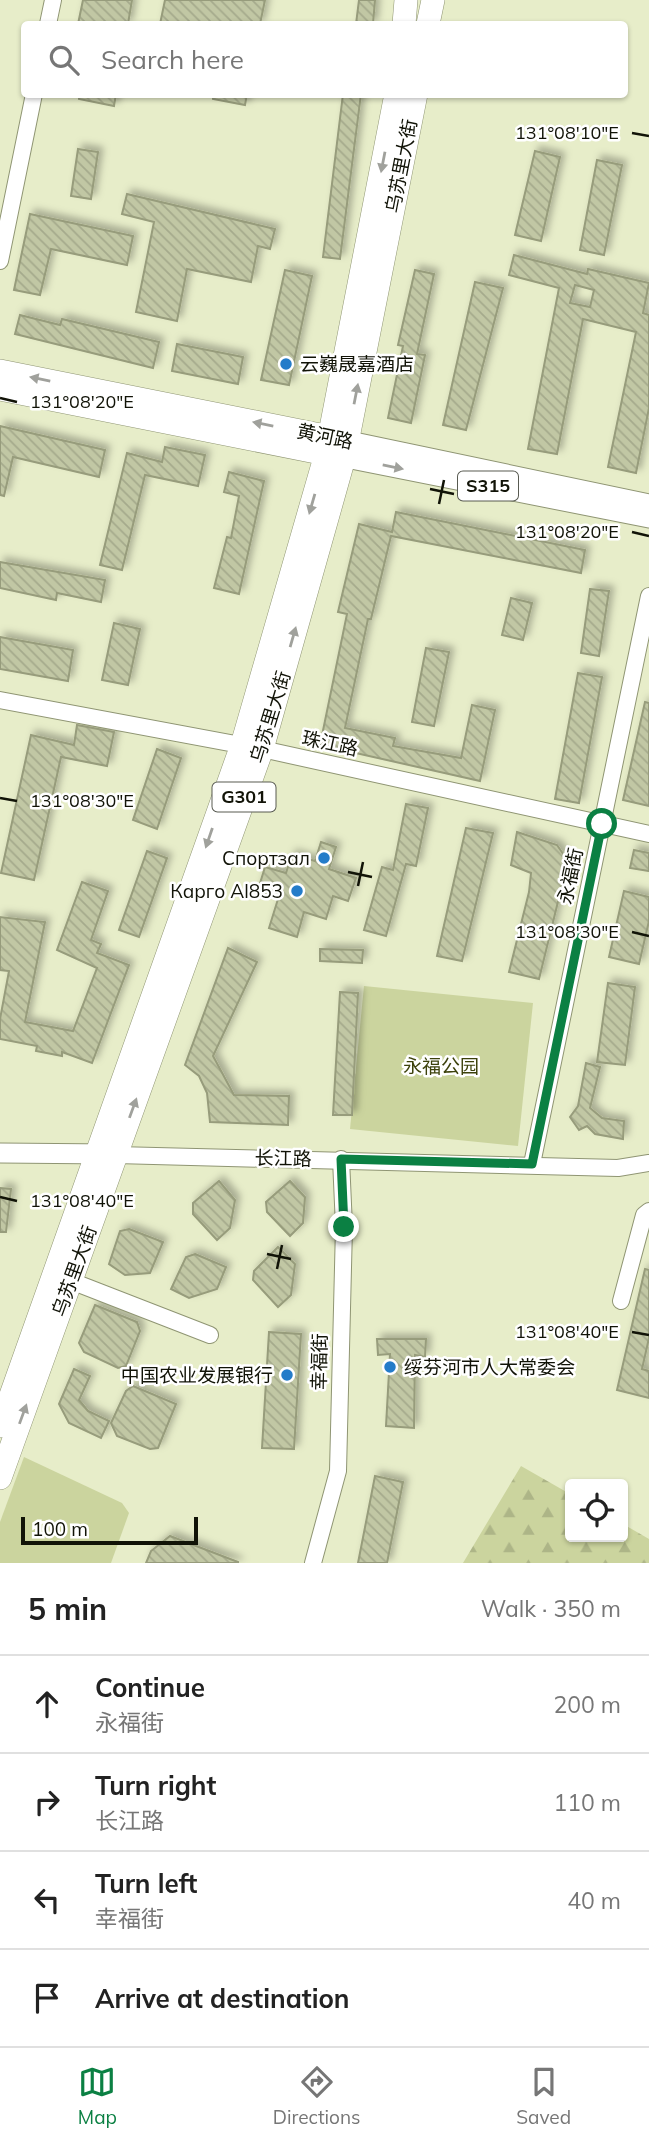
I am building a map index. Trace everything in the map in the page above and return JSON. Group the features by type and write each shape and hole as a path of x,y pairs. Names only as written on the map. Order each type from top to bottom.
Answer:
{"highway":[{"path":"404,21 406,0"},
{"path":"429,21 433,0"},
{"name":"乌苏里大街","path":"337,447 395,98"},
{"name":"乌苏里大街","path":"0,1426 107,1154 251,747 337,447 415,98"},
{"name":"黄河路","path":"0,371 337,447"},
{"name":"黄河路","path":"0,389 337,447"},
{"name":"乌苏里大街","path":"0,1478 71,1281 107,1154"}],"main road":[{"name":"黄河路","path":"337,447 649,504"},
{"name":"黄河路","path":"337,447 649,518"},
{"name":"长江路","path":"0,1153 107,1154"}],"street":[{"path":"49,21 53,0"},
{"path":"0,261 33,98"},
{"name":"永福街","path":"532,1164 649,596"},
{"name":"珠江路","path":"0,700 251,747 649,834"},
{"name":"长江路","path":"107,1154 618,1168 649,1163"},
{"name":"幸福街","path":"313,1563 338,1472 344,1227 341,1159"},
{"path":"621,1301 644,1215 649,1210"},
{"path":"71,1281 211,1335"}],"green space":[{"name":"永福公园","path":"364,986 533,1003 518,1146 350,1129"},
{"path":"24,1457 122,1503 129,1513 111,1563 0,1563 0,1522"},
{"path":"521,1466 565,1491 565,1542 628,1542 628,1527 649,1539 649,1563 463,1563"}],"building":[{"path":"83,0 132,0 128,21 79,21"},
{"path":"165,0 265,0 261,21 161,21"},
{"path":"359,0 375,0 373,21 356,21"},
{"path":"79,98 115,98 114,106"},
{"path":"213,98 246,98 245,105"},
{"path":"343,98 360,98 340,259 323,257"},
{"path":"78,149 98,152 91,199 71,196"},
{"path":"535,151 560,157 541,241 515,235"},
{"path":"597,160 622,165 604,255 580,250"},
{"path":"127,194 275,229 270,249 258,246 251,282 187,269 177,321 136,312 154,222 122,214"},
{"path":"30,214 133,236 127,265 51,249 40,295 14,290"},
{"path":"514,255 587,274 588,269 649,283 643,313 649,315 649,408 636,473 608,467 636,332 583,319 557,454 528,449 559,288 509,275","holes":["575,285 594,290 590,307 570,303"]},
{"path":"285,270 312,276 289,385 261,380"},
{"path":"415,270 434,274 417,354 425,355 411,423 388,418 403,346 398,345"},
{"path":"475,282 503,288 466,430 443,425"},
{"path":"20,315 60,325 62,319 159,342 153,368 15,334"},
{"path":"177,344 243,357 238,384 172,371"},
{"path":"0,426 105,450 99,477 13,457 4,496 0,495"},
{"path":"165,447 205,455 198,486 145,475 122,570 100,565 127,453 162,462"},
{"path":"229,472 264,481 239,594 214,588 227,537 231,538 239,496 224,492"},
{"path":"396,512 585,550 581,573 391,536 371,619 368,619 345,728 395,738 393,746 461,758 472,705 495,710 480,781 320,745 347,614 338,612 359,524 392,532"},
{"path":"0,562 105,580 101,602 57,593 56,600 0,588"},
{"path":"590,589 609,591 599,656 581,653"},
{"path":"511,598 532,603 523,640 502,635"},
{"path":"114,623 140,629 128,685 102,680"},
{"path":"0,637 73,650 68,681 0,669"},
{"path":"426,648 449,652 434,726 412,722"},
{"path":"578,673 602,677 579,803 555,799"},
{"path":"645,702 649,703 649,806 623,800"},
{"path":"77,725 114,732 107,766 61,757 34,880 1,873 31,735 74,745"},
{"path":"157,749 181,758 157,829 133,820"},
{"path":"406,804 428,808 416,866 406,864 386,936 364,930 382,867 393,870"},
{"path":"466,828 493,833 462,961 437,956"},
{"path":"517,832 557,845 568,861 539,979 509,972 529,892 531,873 511,865"},
{"path":"321,842 336,847 329,869 356,878 348,901 333,896 326,919 304,912 297,937 269,928 278,899 257,893 265,867 286,873 292,854 315,861"},
{"path":"634,850 649,853 649,871 630,868"},
{"path":"147,851 167,858 139,937 119,930"},
{"path":"82,882 108,891 91,940 101,944 97,953 129,965 92,1063 62,1052 62,1056 36,1051 37,1046 0,1039 0,1019 9,971 0,970 0,917 45,922 25,1022 73,1031 97,968 57,950"},
{"path":"624,891 649,897 649,921 639,964 609,957"},
{"path":"228,948 257,962 213,1056 234,1095 289,1096 288,1125 210,1122 207,1093 199,1076 185,1065"},
{"path":"320,949 363,950 362,963 320,961"},
{"path":"608,983 635,987 625,1065 597,1062"},
{"path":"340,992 358,993 352,1115 333,1115"},
{"path":"586,1063 600,1067 590,1108 602,1118 624,1121 623,1139 595,1134 587,1126 579,1130 570,1117 578,1106"},
{"path":"219,1181 235,1200 230,1228 217,1240 193,1214 193,1203"},
{"path":"290,1181 305,1197 303,1223 290,1236 267,1212 266,1202"},
{"path":"0,1188 11,1189 6,1232 0,1232"},
{"path":"129,1229 163,1242 150,1273 125,1275 109,1264 120,1231"},
{"path":"278,1247 295,1264 291,1295 278,1307 253,1280 254,1271"},
{"path":"195,1254 226,1267 217,1289 189,1298 171,1289 186,1257"},
{"path":"645,1269 649,1270 649,1338 642,1369 649,1371 649,1398 617,1390"},
{"path":"95,1305 137,1322 140,1331 126,1366 118,1368 84,1352 79,1343"},
{"path":"269,1332 301,1334 294,1449 262,1448"},
{"path":"377,1339 426,1339 425,1357 415,1355 414,1428 386,1426 390,1354 378,1355"},
{"path":"74,1369 90,1376 79,1400 88,1411 109,1421 101,1438 69,1423 59,1404"},
{"path":"133,1386 176,1404 158,1448 150,1449 117,1436 111,1423 126,1391"},
{"path":"375,1476 403,1482 387,1563 358,1563"},
{"path":"170,1536 238,1563 146,1563 151,1551"}],"place":[{"name":"云巍晟嘉酒店","path":"286,364"},
{"name":"Спортзал","path":"324,858"},
{"name":"Карго Al853","path":"297,891"},
{"name":"绥芬河市人大常委会","path":"390,1367"},
{"name":"中国农业发展银行","path":"287,1375"}],"route":[{"path":"344,1227 341,1159 532,1164 602,824"}]}
